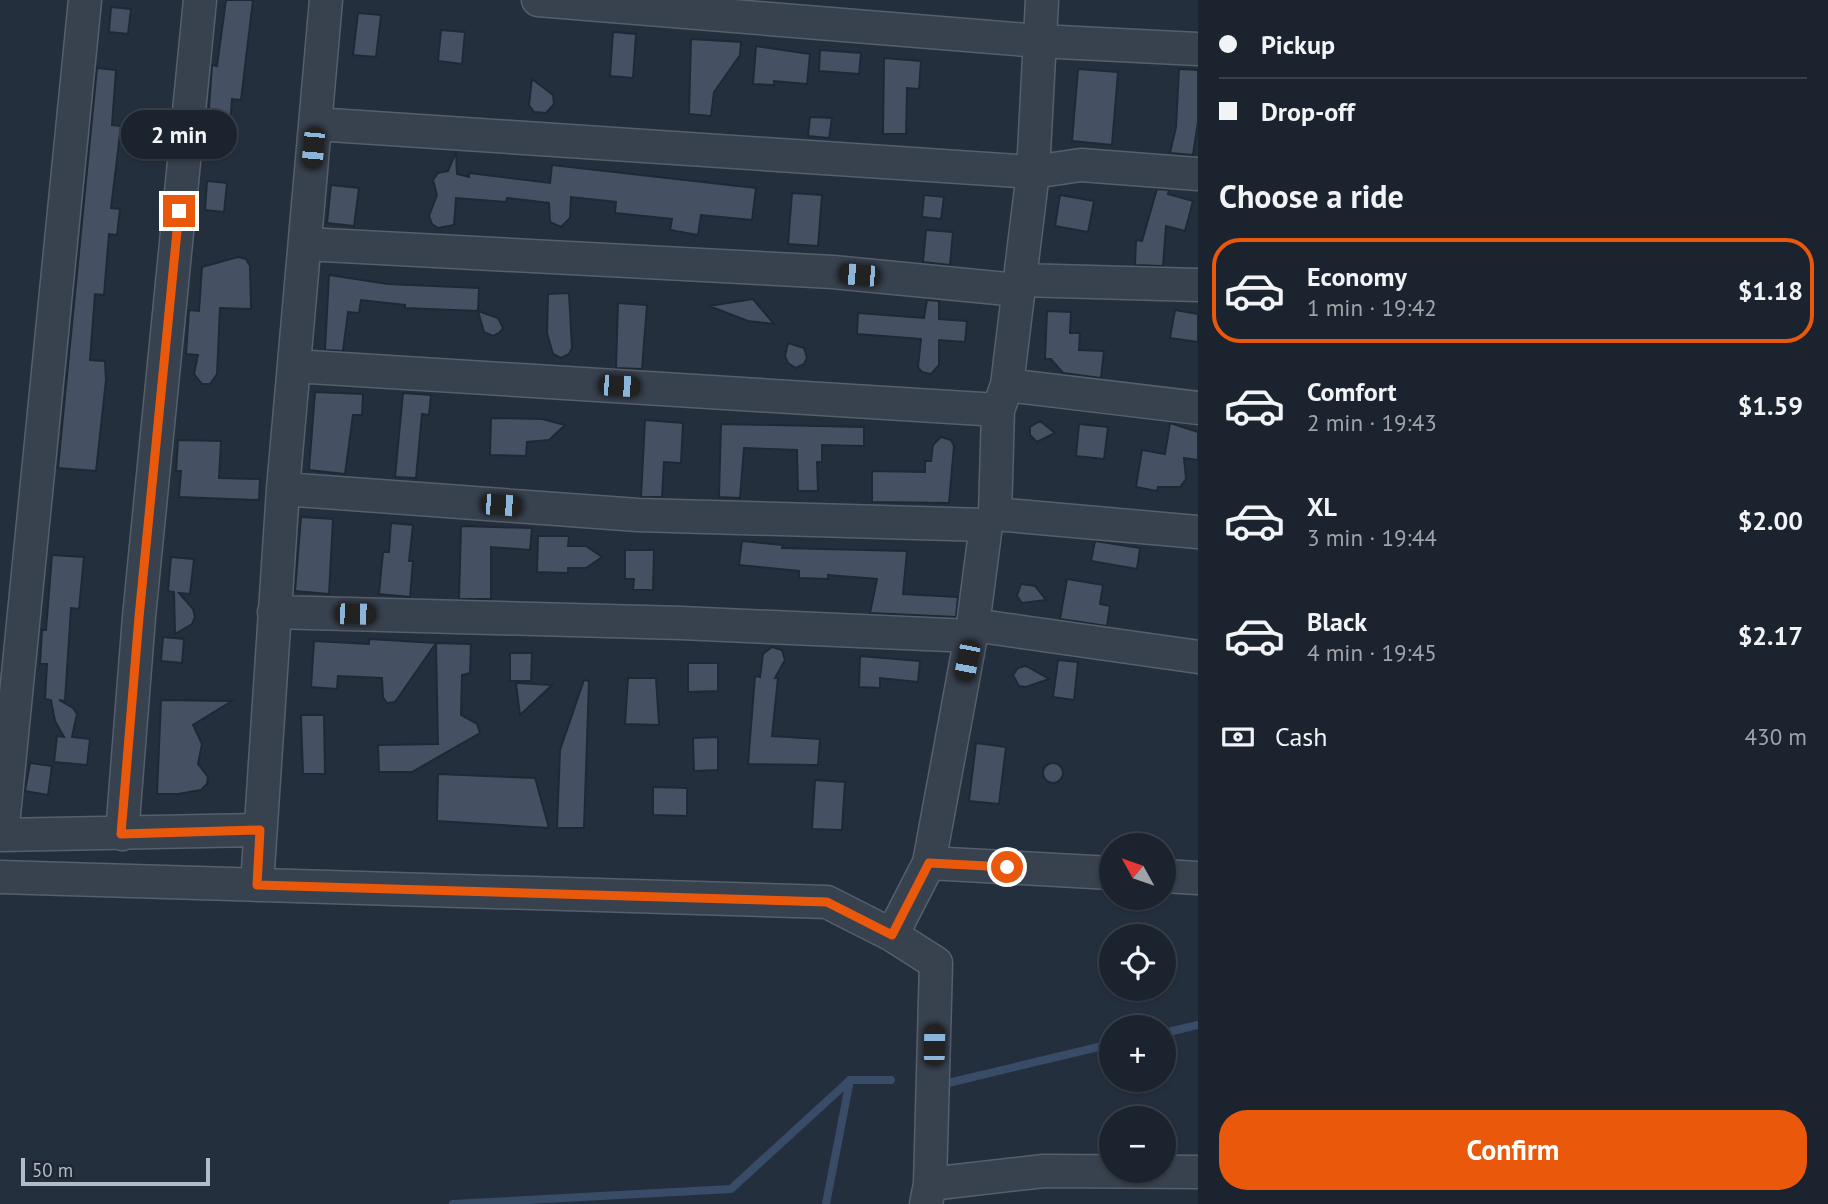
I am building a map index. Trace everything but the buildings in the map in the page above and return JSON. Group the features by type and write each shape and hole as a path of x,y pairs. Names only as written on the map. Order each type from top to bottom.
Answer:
{"street":[{"path":"85,0 1,835 260,830"},
{"path":"121,834 139,617 201,0"},
{"path":"257,885 283,489 326,0"},
{"path":"538,0 1039,41 1198,48"},
{"path":"892,935 929,863 990,519 1003,397 1033,172 1042,0"},
{"path":"315,124 1033,172 1081,165 1198,174"},
{"path":"305,244 833,272 1020,285 1198,285"},
{"path":"294,366 1198,408"},
{"path":"283,489 638,515 990,519 1198,532"},
{"path":"274,612 972,630 1198,657"},
{"path":"929,863 1099,872"},
{"path":"0,877 827,902 892,935 936,963 928,1194 1044,1171 1198,1171"},
{"path":"1176,877 1198,878"}],"waterway":[{"path":"1176,1030 1198,1025"},
{"path":"948,1083 1099,1047"},
{"path":"453,1204 731,1189 850,1080"},
{"path":"826,1204 850,1080 891,1080"}],"route":[{"path":"179,211 139,617 121,834 260,830 257,885 827,902 892,935 929,863 1007,867"}]}
